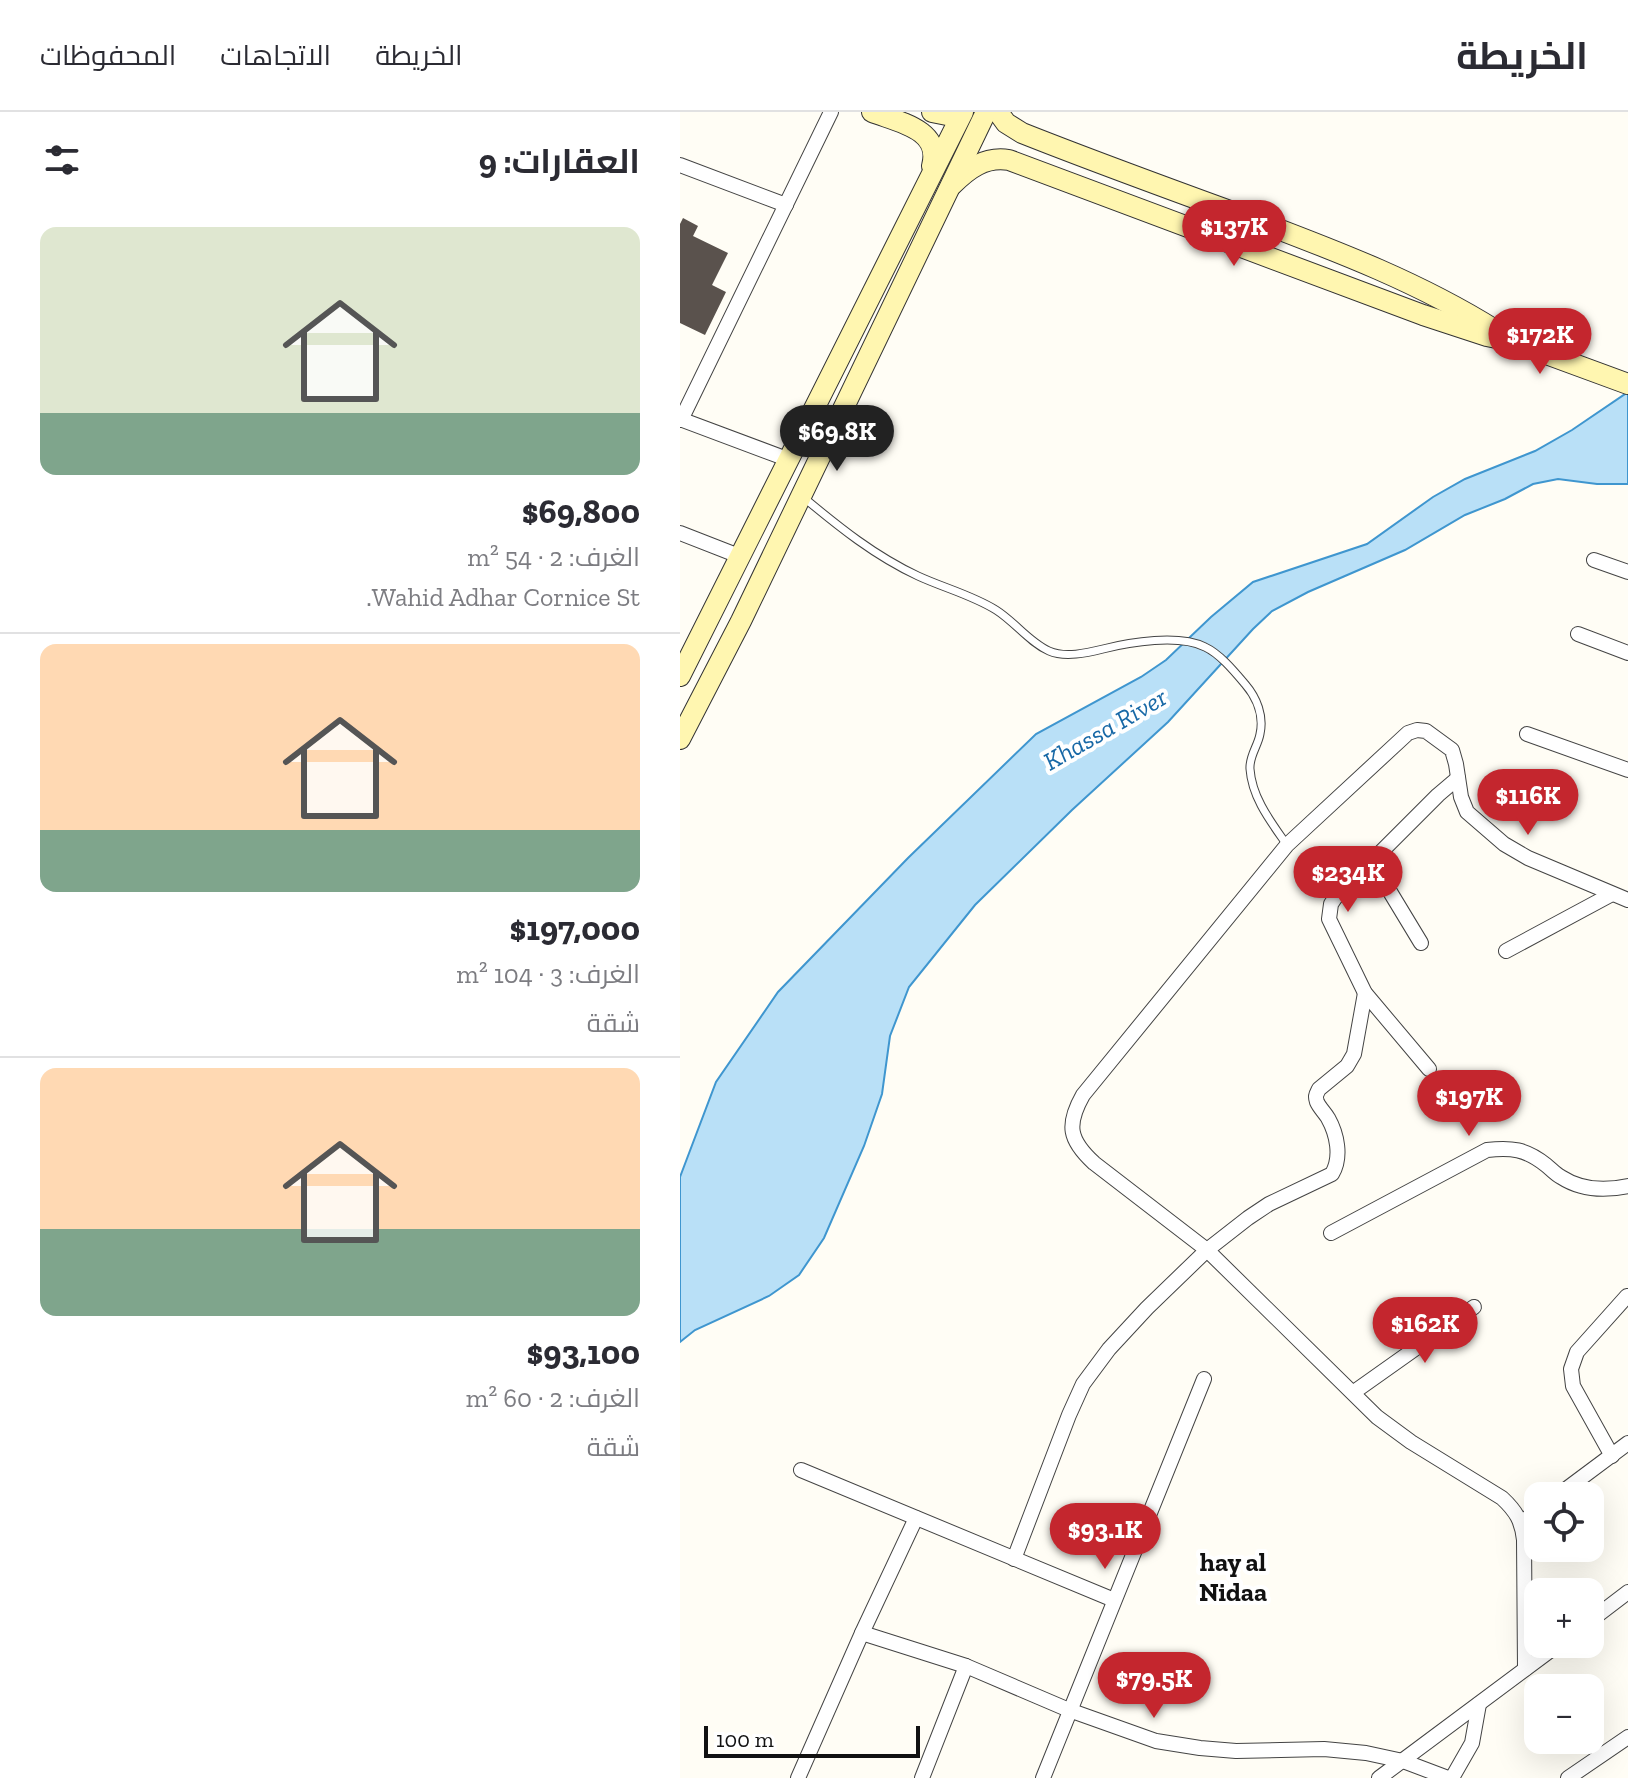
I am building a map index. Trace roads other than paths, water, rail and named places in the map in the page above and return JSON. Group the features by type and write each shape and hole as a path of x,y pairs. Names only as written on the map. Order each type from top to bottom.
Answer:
{"main road":[{"path":"872,112 909,119 924,134 933,145 934,158 929,177"},
{"path":"932,112 947,115 956,112"},
{"path":"680,676 963,112"},
{"path":"680,739 741,621 986,112"},
{"path":"998,112 1006,123 1022,133 1386,271 1456,306 1511,341"},
{"path":"952,185 980,163 1009,160 1423,315 1511,341 1628,384"},
{"path":"715,608 741,621"}],"street":[{"path":"787,459 680,419 831,112"},
{"path":"680,165 786,205"},
{"path":"680,533 739,556"},
{"path":"1594,560 1628,572"},
{"path":"1578,634 1628,653"},
{"path":"1525,1669 1524,1540 1522,1522 1514,1510 1502,1498 1411,1442 1377,1417 1207,1250 1094,1163 1080,1150 1072,1132 1073,1112 1083,1095 1287,845 1408,733 1426,731 1452,750 1467,812 1504,844 1528,858 1628,900"},
{"path":"1527,734 1628,770"},
{"path":"1429,1069 1365,993 1332,926 1329,912 1335,898 1458,778"},
{"path":"1372,862 1421,943"},
{"path":"1506,951 1612,894"},
{"path":"1014,1559 1083,1384 1109,1349 1207,1250 1269,1204 1332,1174 1337,1166 1334,1134 1316,1094 1347,1066 1354,1054 1365,993"},
{"path":"1331,1233 1487,1150 1507,1148 1527,1152 1561,1177 1581,1186 1602,1189 1628,1186"},
{"path":"1612,1456 1573,1386 1571,1369 1577,1352 1627,1296"},
{"path":"1354,1392 1474,1307"},
{"path":"1043,1778 1204,1379"},
{"path":"1576,1482 1628,1443"},
{"path":"801,1470 1114,1600"},
{"path":"798,1778 916,1518"},
{"path":"1604,1610 1628,1592"},
{"path":"862,1633 966,1666 1069,1710 1156,1741 1236,1751 1324,1749 1366,1753 1403,1761 1450,1778 1472,1743 1479,1704"},
{"path":"1379,1778 1540,1658"},
{"path":"922,1778 966,1666"},
{"path":"1568,1778 1628,1737"}],"lane":[{"path":"802,496 869,548 917,576 996,610 1050,652 1067,655 1143,641 1192,643 1215,653 1255,697 1260,713 1260,735 1250,768 1252,778 1262,808 1287,845"}],"water":[{"name":"Khassa River","path":"1628,392 1628,484 1558,479 1533,484 1465,515 1405,550 1272,611 1168,722 975,905 909,987 890,1036 882,1094 864,1146 824,1238 799,1275 769,1296 695,1330 680,1342 680,1177 716,1082 778,992 908,858 1036,734 1141,677 1166,660 1253,582 1367,544 1433,497 1465,479 1535,451"}],"district":[{"name":"hay al Nidaa","path":"1233,1577"}]}
